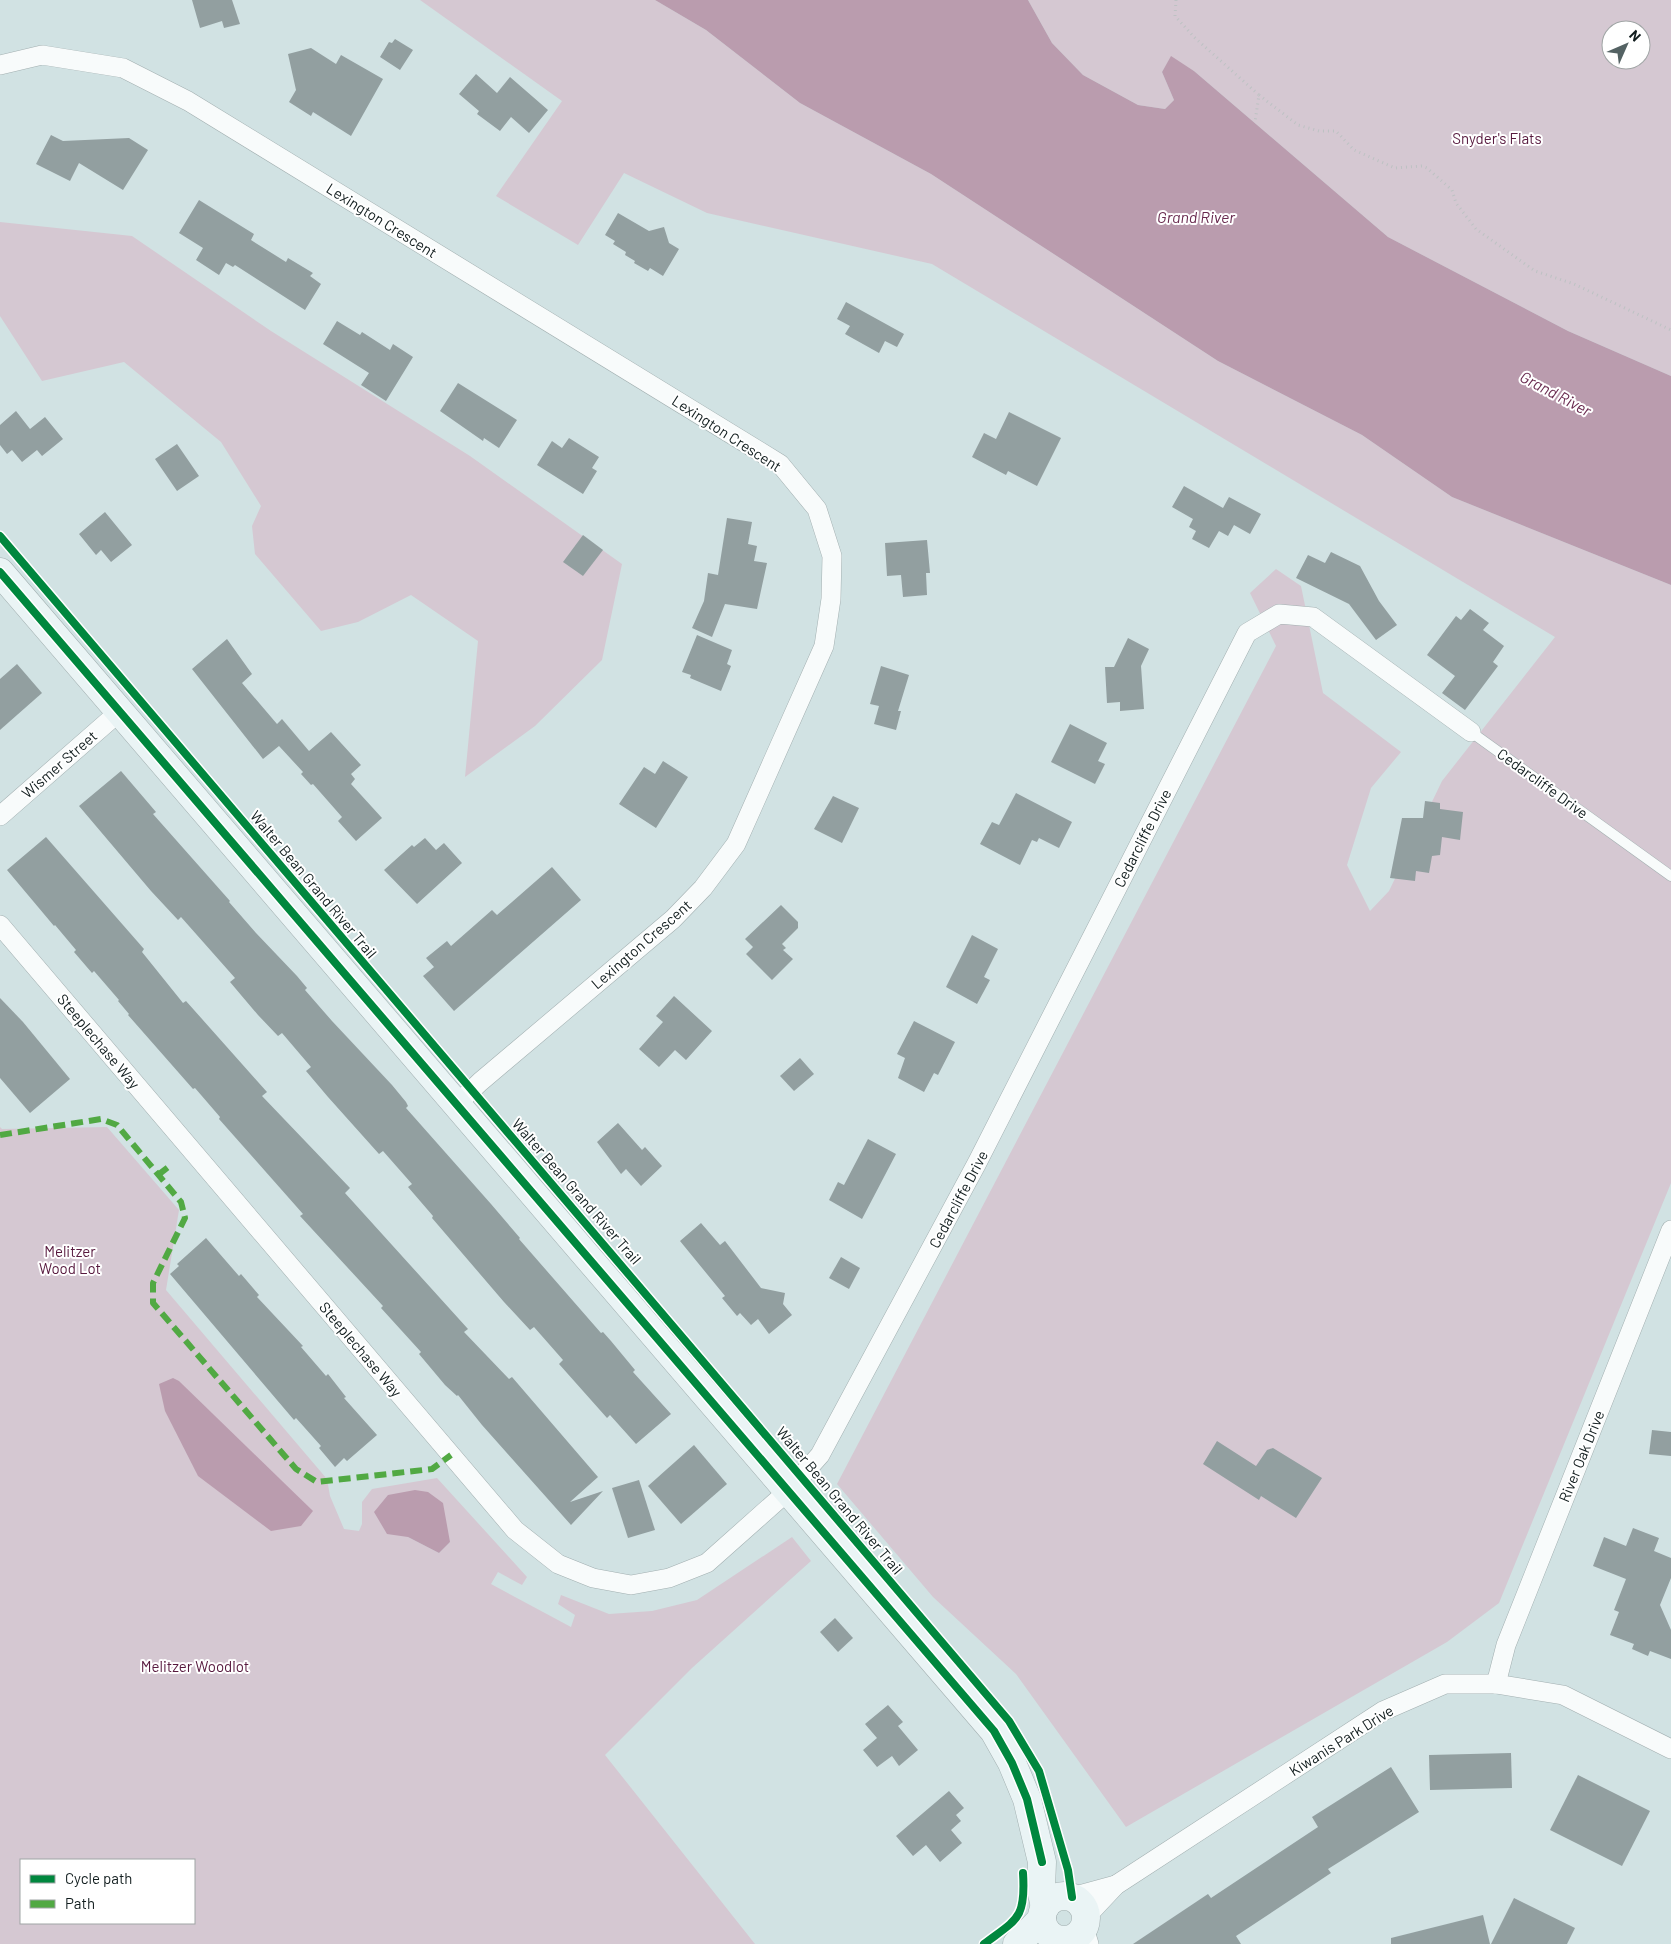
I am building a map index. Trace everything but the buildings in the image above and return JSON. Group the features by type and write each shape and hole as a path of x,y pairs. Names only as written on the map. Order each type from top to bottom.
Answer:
{"street":[{"name":"Lexington Crescent","path":"0,65 42,55 123,68 188,101 780,464 817,509 832,556 831,599 824,646 736,844 704,888 673,919 480,1082 456,1105"},
{"path":"0,572 994,1731 1012,1763 1027,1799 1042,1862 1058,1881 1065,1925 1017,1944"},
{"name":"Cedarcliffe Drive","path":"788,1491 820,1455 977,1163 1247,633 1279,614 1313,617 1471,732"},
{"name":"Wismer Street","path":"0,816 119,712"},
{"name":"Steeplechase Way","path":"0,925 515,1530 558,1564 593,1578 632,1585 670,1578 707,1563 788,1491"},
{"name":"River Oak Drive","path":"1496,1684 1506,1644 1671,1230"},
{"name":"Kiwanis Park Drive","path":"1065,1925 1116,1885 1383,1711 1445,1684 1496,1684 1562,1695 1671,1749"}],"lane":[{"name":"Cedarcliffe Drive","path":"1471,732 1671,876"}],"path":[{"path":"1176,0 1175,16 1194,37 1259,96 1298,125 1319,131 1336,131 1354,150 1395,168 1422,166 1427,168 1452,190 1456,202 1476,229 1535,271 1574,284 1671,330"},
{"path":"1255,122 1259,96"}],"green space":[{"path":"420,0 655,0 706,30 800,103 931,174 1218,361 1362,435 1452,497 1671,585 1671,1183 1499,1603 1447,1642 1126,1827 1016,1674 933,1597 837,1484 1276,646 1250,593 1276,569 1301,586 1323,693 1401,752 1371,788 1347,865 1370,911 1389,891 1442,781 1555,637 932,264 707,213 624,173 578,245 496,196 562,101"},
{"name":"Snyder's Flats","path":"1028,0 1671,0 1671,376 1568,331 1388,237 1194,71 1171,57 1162,72 1174,100 1165,109 1138,105 1083,75 1052,43"},
{"path":"0,222 132,236 271,331 470,456 622,564 602,660 535,726 465,777 478,641 411,595 358,622 321,631 255,554 252,526 261,506 221,442 124,362 42,381 0,316"},
{"name":"Melitzer Woodlot","path":"0,1127 2,1129 107,1127 179,1210 166,1290 327,1479 330,1496 344,1529 359,1531 362,1524 362,1502 372,1489 437,1478 527,1577 522,1585 498,1572 491,1584 571,1627 575,1615 558,1604 561,1595 609,1614 652,1611 697,1600 792,1537 811,1561 692,1668 605,1755 755,1944 0,1944","holes":["408,1537 450,1542 439,1553"]}],"water":[{"name":"Grand River","path":"655,0 1028,0 1052,43 1083,75 1138,105 1165,109 1174,100 1162,72 1171,56 1194,71 1388,237 1568,331 1671,376 1671,585 1452,497 1362,435 1218,361 931,174 800,103 706,30"},
{"path":"173,1378 179,1381 313,1511 301,1526 271,1531 198,1476 165,1411 159,1384"},
{"path":"415,1490 428,1492 443,1503 450,1542 439,1553 408,1537 387,1534 374,1512 388,1495"}],"marked path":[{"path":"0,1135 101,1119 117,1125 181,1202 185,1218 153,1283 153,1303 296,1469 317,1482 432,1469 451,1455"},
{"path":"158,1175 171,1165"}],"cycle path":[{"name":"Walter Bean Grand River Trail","path":"0,536 1009,1721 1039,1771 1068,1870 1072,1897"},
{"path":"0,572 994,1731 1012,1763 1027,1799 1042,1862"},
{"path":"984,1944 1012,1923 1021,1909 1024,1888 1023,1873"}],"park label":[{"name":"Melitzer Wood Lot","path":"70,1260"}]}
